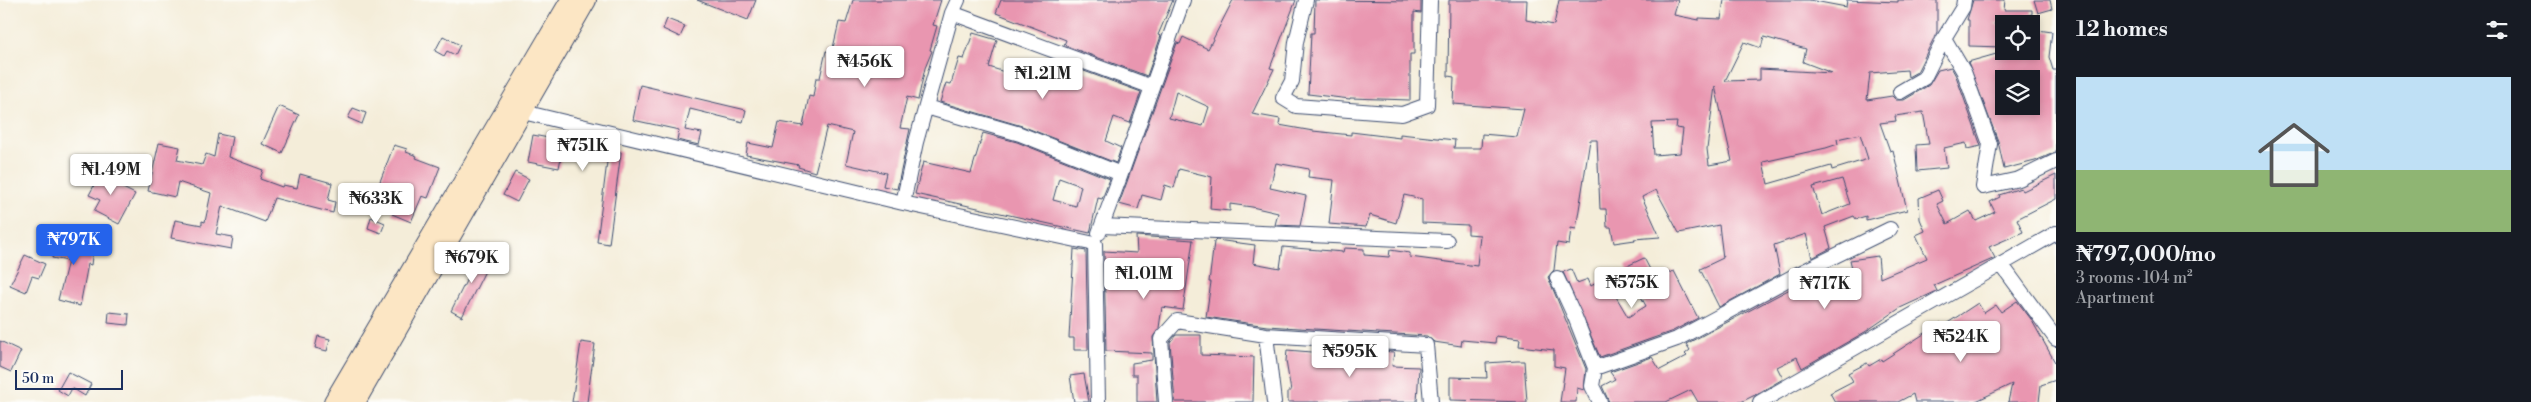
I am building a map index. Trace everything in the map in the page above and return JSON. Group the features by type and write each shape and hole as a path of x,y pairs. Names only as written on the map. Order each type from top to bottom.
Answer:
{"street":[{"path":"334,402 570,0"},
{"path":"355,402 586,0"},
{"path":"903,203 916,142 952,13 958,0"},
{"path":"1098,402 1096,244 1183,0"},
{"path":"1306,0 1296,42 1292,81 1283,98 1296,106 1402,114 1427,105 1430,0"},
{"path":"1900,92 1924,78 1944,38 1963,7 1964,0"},
{"path":"952,13 1152,87"},
{"path":"1944,38 1964,72 1990,144 1983,187 2019,178 2056,161"},
{"path":"926,108 1020,134 1121,174"},
{"path":"523,112 903,203 1096,244"},
{"path":"1102,226 1447,241"},
{"path":"1595,368 1677,339 1794,276 1890,228"},
{"path":"1760,402 2056,233"},
{"path":"2001,264 2056,339"},
{"path":"1557,278 1575,316 1595,368 1592,386 1600,402"},
{"path":"1166,402 1160,340 1178,321 1266,334 1426,345 1431,402"},
{"path":"1266,334 1274,402"}],"building":[{"path":"697,0 756,0 748,20"},
{"path":"853,0 941,0 933,25 937,26 930,50 932,51 925,68 918,100 907,97 900,128 910,129 897,189 883,186 886,173 846,164 853,132 827,126 815,172 798,167 799,165 746,155 748,143 773,148 779,122 803,126 809,96 813,97 816,78 820,78 826,51 831,52 839,22 846,23"},
{"path":"1001,0 1173,0 1158,35 1161,36 1147,76 1064,45 1066,40 996,13"},
{"path":"1233,0 1296,0 1270,68 1274,69 1252,114 1280,119 1279,125 1313,131 1351,135 1351,132 1400,138 1400,134 1455,140 1454,148 1481,148 1482,134 1517,137 1524,109 1453,104 1454,77 1448,76 1449,0 1527,0 1526,20 1554,25 1559,0 1678,0 1674,15 1699,20 1699,18 1721,19 1724,0 1809,0 1846,7 1847,0 1898,2 1898,0 1937,0 1937,32 1917,72 1908,77 1907,70 1870,73 1867,100 1892,96 1896,100 1904,100 1929,85 1938,70 1951,67 1981,146 1967,149 1966,143 1944,148 1947,168 1917,171 1916,145 1929,144 1923,112 1895,116 1896,121 1880,123 1890,151 1893,150 1907,210 1866,220 1866,216 1856,219 1854,216 1825,227 1831,248 1812,258 1806,234 1774,245 1780,274 1719,307 1700,269 1723,258 1719,225 1679,233 1656,190 1642,197 1660,237 1614,243 1611,227 1607,227 1606,209 1600,209 1597,140 1590,140 1576,229 1571,228 1569,245 1557,243 1554,270 1548,277 1586,369 1584,390 1577,388 1576,402 1560,402 1565,368 1554,366 1554,350 1519,346 1520,339 1496,336 1495,343 1462,340 1461,346 1434,342 1427,336 1267,326 1206,317 1214,242 1216,240 1255,245 1253,263 1280,268 1283,247 1343,252 1344,248 1364,249 1364,255 1389,257 1390,250 1410,253 1410,257 1477,266 1480,235 1468,234 1468,225 1422,223 1422,199 1404,195 1396,223 1370,215 1366,227 1329,224 1334,180 1308,177 1309,169 1276,163 1270,188 1306,196 1300,226 1275,225 1278,213 1252,207 1230,204 1230,211 1210,209 1212,177 1179,169 1174,188 1165,185 1161,200 1142,195 1138,209 1119,204 1177,43 1180,44 1183,37 1208,49","holes":["1764,37 1806,49 1803,62 1832,73 1760,69 1760,80 1725,81 1744,42 1761,48","1715,86 1732,161 1709,165 1707,149","1176,92 1209,107 1203,126 1169,118","1677,122 1676,128 1683,129 1680,153 1654,155 1652,123","1860,134 1868,159 1832,170 1831,166 1768,184 1763,162 1838,144 1837,139","1842,179 1850,204 1822,215 1813,187"]},
{"path":"1315,0 1421,1 1421,13 1414,12 1414,54 1410,54 1410,100 1350,99 1308,94 1311,33 1314,33"},
{"path":"1973,0 2005,0 2004,10 2032,10 2032,14 2028,15 1995,15 1995,47 1969,46 1969,20 1967,20"},
{"path":"2034,0 2050,0 2052,9 2038,13"},
{"path":"667,19 685,26 680,37 663,29"},
{"path":"2040,30 2052,32 2049,57 2053,70 2056,70 2056,152 2035,161 2004,169 1998,141 1968,62 1995,54 1995,60 2040,60"},
{"path":"973,33 997,40 989,67 1039,83 1043,66 1063,71 1065,64 1141,92 1130,123 1114,117 1106,141 1121,148 1116,163 1022,126 940,102 946,83 951,84 959,58 964,59"},
{"path":"443,36 460,45 455,55 447,51 444,56 435,51"},
{"path":"640,85 746,110 743,122 690,109 685,130 702,133 699,145 677,140 679,130 633,120"},
{"path":"279,106 299,115 282,153 262,144"},
{"path":"353,108 366,113 362,124 348,118"},
{"path":"983,133 1017,142 1110,179 1102,199 1098,198 1090,233 915,194 923,162 971,173","holes":["1059,178 1081,186 1076,206 1053,200"]},
{"path":"218,134 232,137 228,157 263,170 260,179 282,187 283,185 297,188 300,174 332,183 328,200 335,202 333,213 274,198 265,222 222,206 216,234 233,237 231,249 171,238 175,220 202,225 202,221 205,222 211,193 178,182 175,197 148,191 159,143 180,147 177,160 202,165 206,154 214,157"},
{"path":"533,135 621,152 609,244 597,242 607,162 562,152 559,168 528,162"},
{"path":"394,145 407,149 406,152 417,156 416,158 440,167 428,198 422,196 411,222 392,214 401,192 379,184"},
{"path":"106,163 118,169 111,182 135,194 119,224 94,211 100,200 89,195"},
{"path":"515,172 529,179 517,202 503,195"},
{"path":"2056,175 2056,199 2017,219 2023,232 1989,247 1995,258 1934,285 1937,291 1900,308 1865,332 1802,368 1797,357 1777,367 1783,379 1755,395 1741,402 1698,402 1691,390 1666,402 1609,402 1602,386 1615,379 1610,372 1652,357 1660,370 1687,356 1685,354 1690,350 1686,344 1826,270 1839,291 1855,280 1850,260 1878,256 1880,278 1927,258 1916,235 1925,231 1920,219 1919,198 1938,190 1943,201 1937,204 1947,224 1970,211 1976,221 1995,212 1990,202 2000,197 1999,195 2021,188 2023,191"},
{"path":"371,217 385,223 381,233 368,228"},
{"path":"57,236 94,240 91,265 88,264 80,306 58,300 68,261 52,258"},
{"path":"1136,236 1193,240 1183,310 1162,307 1159,328 1153,337 1157,402 1137,402 1137,375 1132,375 1132,363 1152,360 1152,353 1106,351 1104,251 1137,253"},
{"path":"1074,249 1086,251 1088,350 1074,350 1074,338 1069,338"},
{"path":"481,251 492,257 462,317 451,311"},
{"path":"25,255 45,264 39,278 32,276 26,292 10,285"},
{"path":"1644,258 1655,279 1674,271 1698,318 1673,331 1600,357 1563,272 1571,269 1577,283 1588,279 1591,286 1605,278 1628,317 1646,306 1625,267"},
{"path":"2017,301 2031,319 2056,364 2056,380 2041,385 2039,402 2008,402 2012,384 1974,402 1915,402 1913,394 1898,402 1835,402 1830,393 1853,381 1848,373 1867,363 1869,366 1881,359 1882,361 1941,323 1943,326 1978,303 1984,313 1996,305 2001,312"},
{"path":"109,312 129,314 128,325 108,323"},
{"path":"1176,335 1201,335 1201,355 1254,357 1253,402 1175,402 1170,342"},
{"path":"318,336 330,339 327,351 315,348"},
{"path":"0,341 21,351 11,372 0,367"},
{"path":"581,342 595,344 587,402 572,402"},
{"path":"1287,350 1360,356 1361,350 1394,352 1392,366 1419,367 1417,402 1288,402 1288,391 1291,391 1286,361"},
{"path":"1524,361 1527,402 1450,400 1450,377 1487,378 1486,363"},
{"path":"68,372 91,384 85,396 72,388 68,396 58,390"},
{"path":"1084,374 1089,402 1074,402 1070,376"}]}
